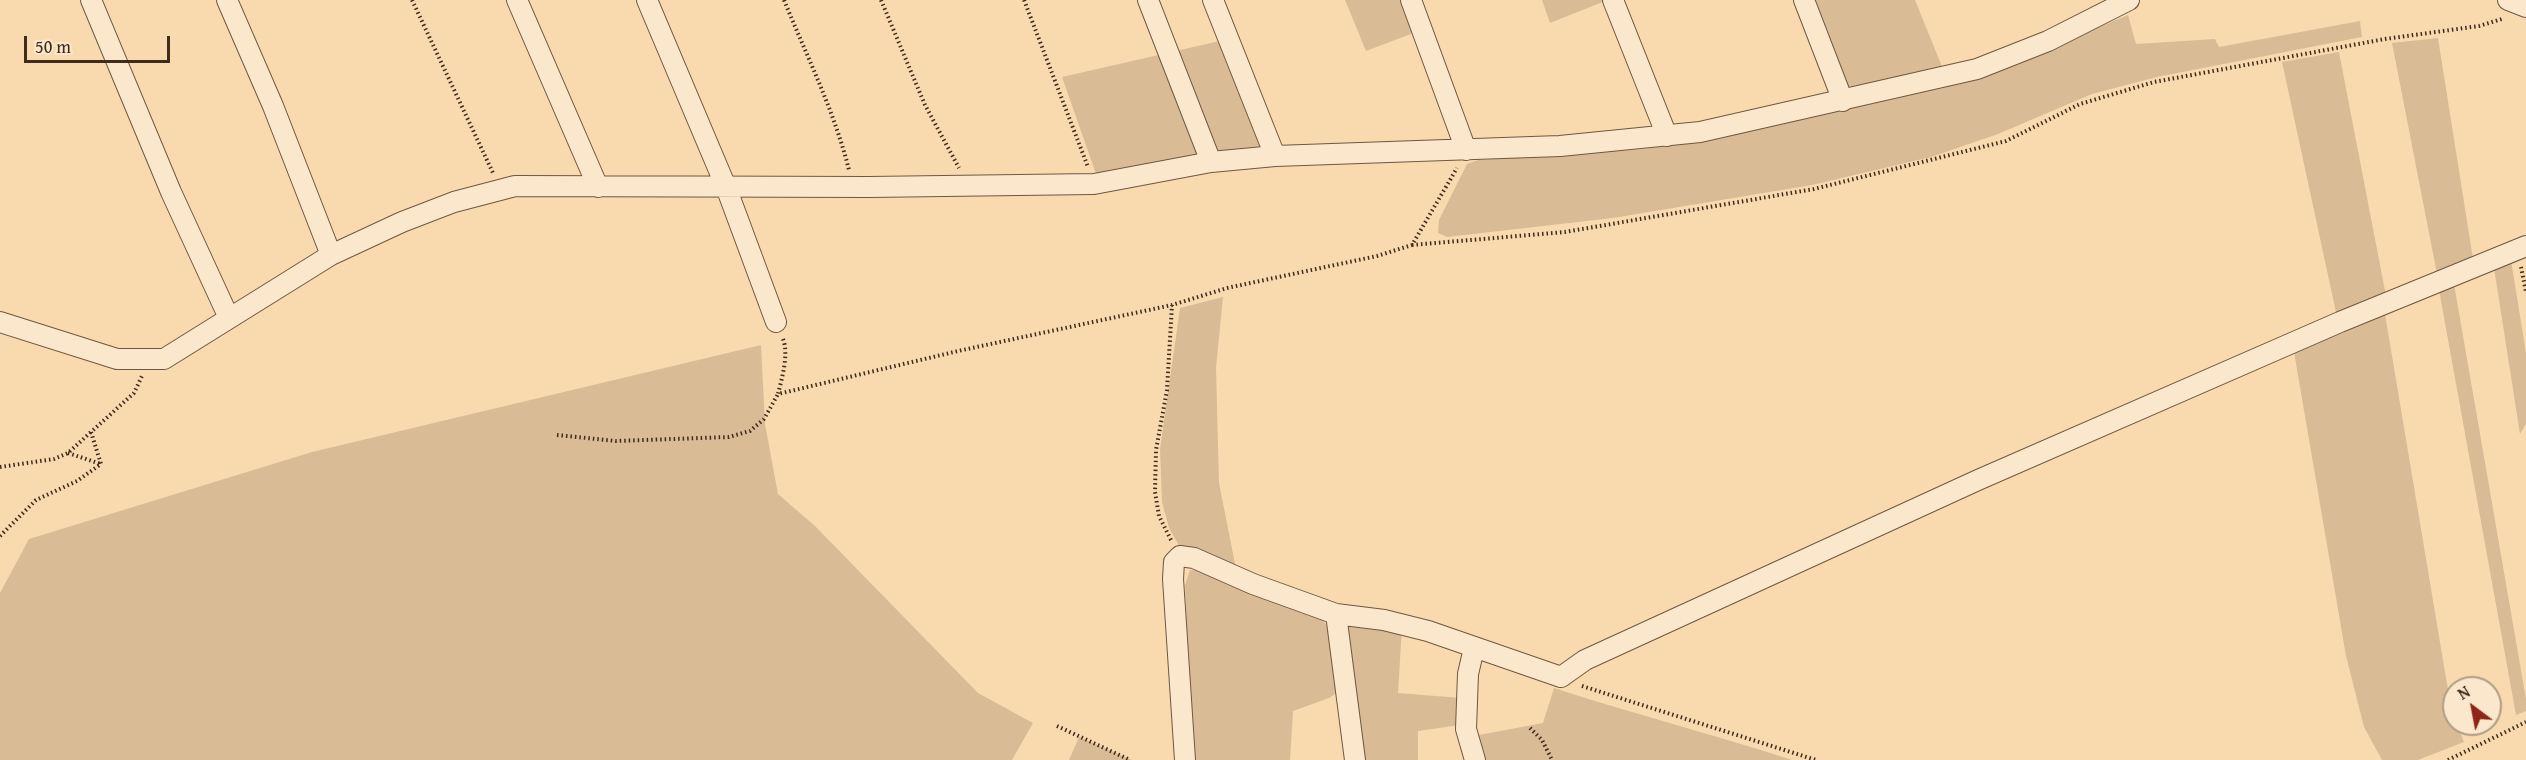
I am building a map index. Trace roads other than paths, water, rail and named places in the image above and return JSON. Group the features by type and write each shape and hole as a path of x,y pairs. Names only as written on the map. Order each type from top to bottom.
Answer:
{"street":[{"path":"91,0 171,192 229,318"},
{"path":"227,0 273,106 331,255"},
{"path":"518,0 598,187"},
{"path":"647,0 726,187 776,322"},
{"path":"1148,0 1211,162"},
{"path":"1213,0 1275,156"},
{"path":"1411,0 1466,150"},
{"path":"1613,0 1667,136"},
{"path":"1804,0 1843,101"},
{"path":"0,322 117,360 164,359 331,255 402,222 454,202 515,186 971,187 1094,184 1211,162 1275,156 1560,146 1667,136 1729,127 1994,64 2076,29 2129,0"},
{"path":"1185,760 1173,579 1174,562 1180,556 1194,558 1253,584 1336,614 1395,622 1428,631 1561,677 1586,660 1968,485 2340,322 2526,246"},
{"path":"1336,614 1355,760"},
{"path":"1474,648 1468,674 1466,729 1475,760"}]}
